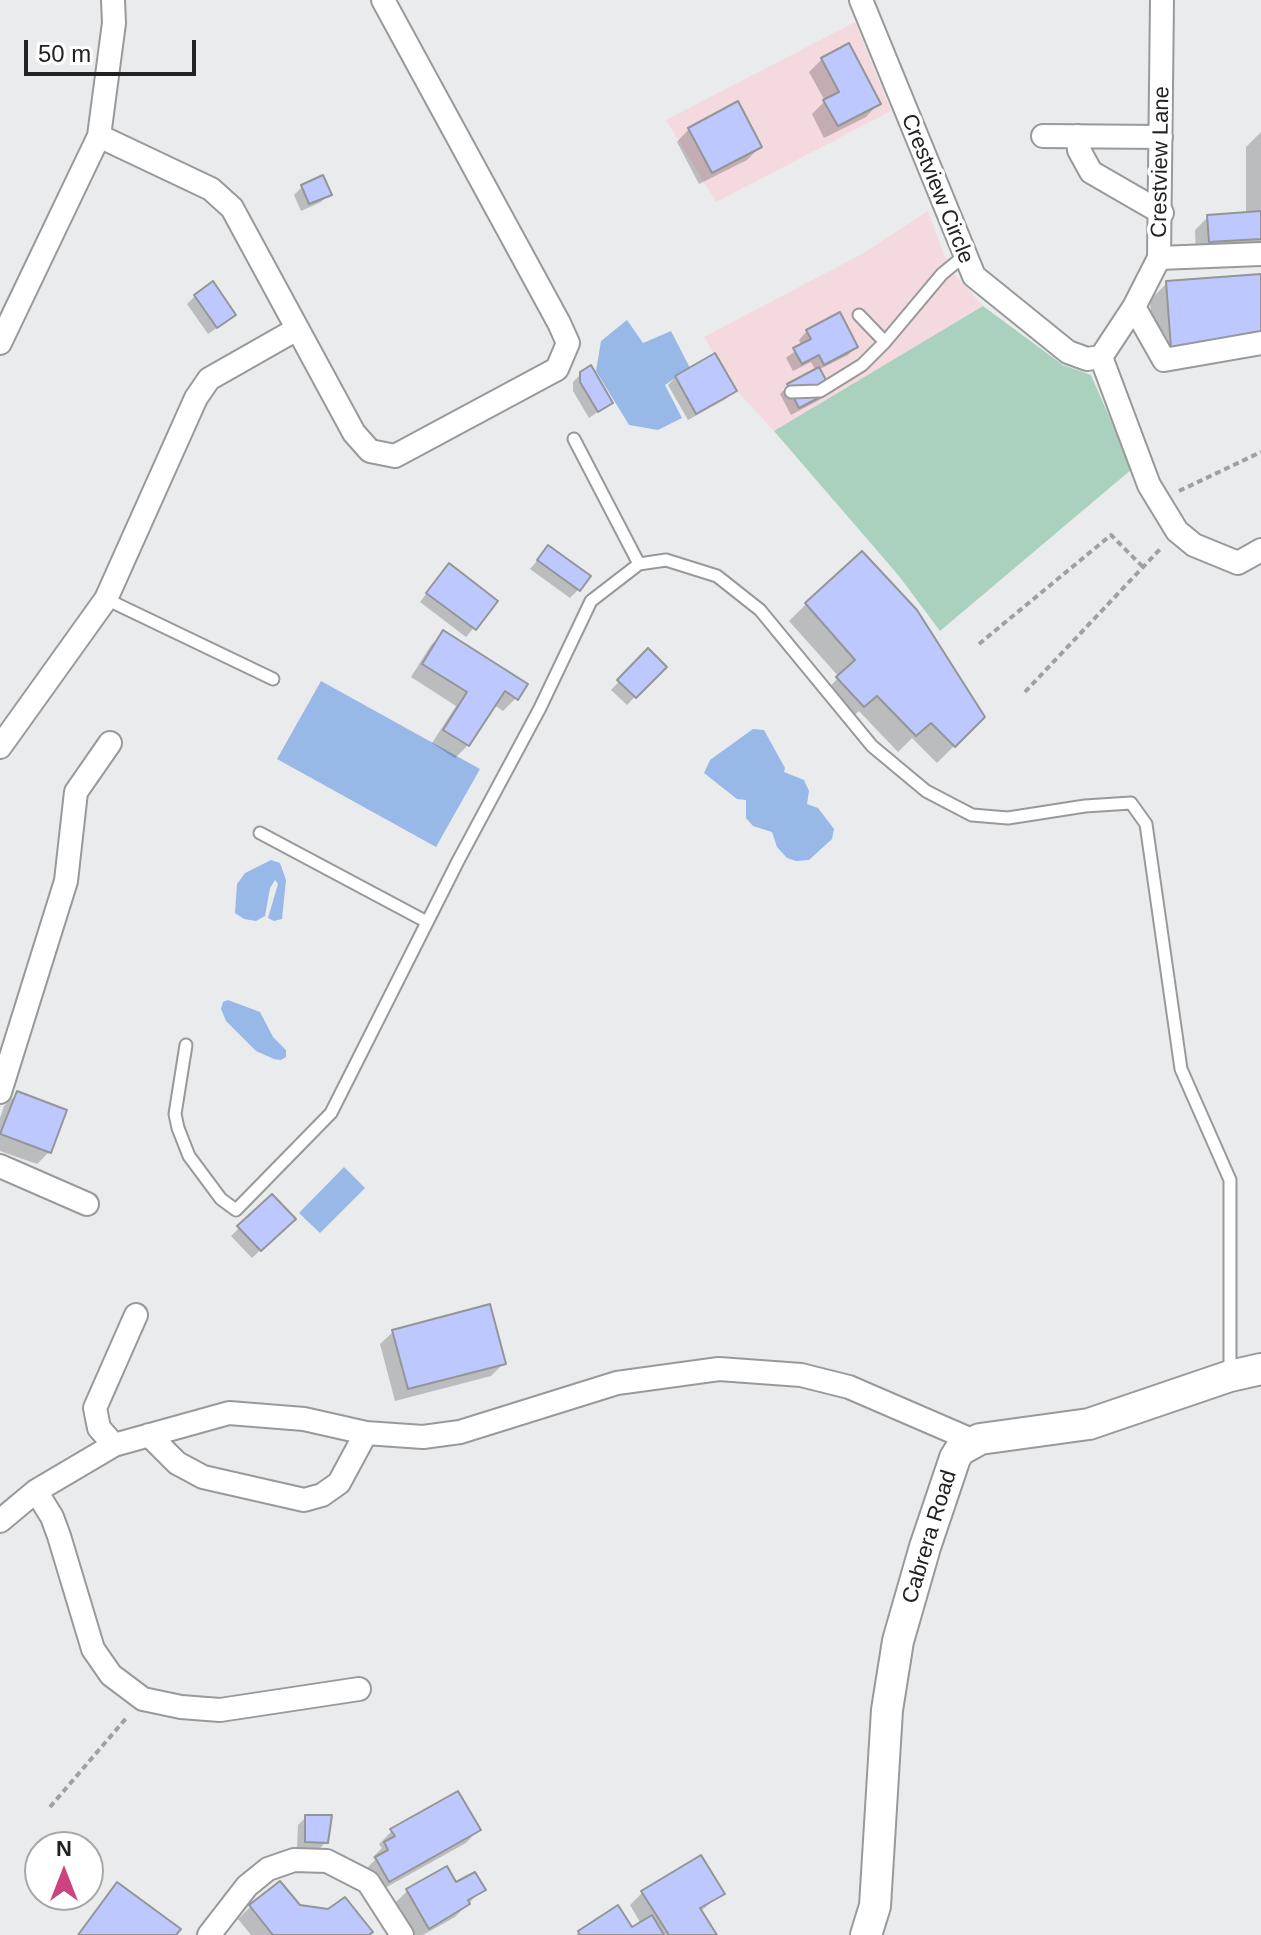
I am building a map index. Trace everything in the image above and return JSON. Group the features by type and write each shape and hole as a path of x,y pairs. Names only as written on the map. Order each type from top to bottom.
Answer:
{"main road":[{"path":"974,1441 1089,1424 1230,1376 1261,1369"},
{"name":"Cabrera Road","path":"866,1935 875,1906 887,1710 898,1641 955,1458 960,1450 974,1441"}],"street":[{"path":"0,343 99,136 114,23 113,0"},
{"path":"99,136 211,189 232,208 354,433 370,451 395,456 557,369 568,343 383,0"},
{"name":"Crestview Circle","path":"861,0 974,276 1068,352 1087,359 1101,357"},
{"name":"Crestview Lane","path":"1101,357 1134,307 1159,258 1162,213 1162,0"},
{"path":"1043,136 1161,137"},
{"path":"1078,136 1079,150 1091,172 1162,213"},
{"path":"1159,258 1261,254"},
{"path":"1134,307 1164,360 1261,343"},
{"path":"0,747 106,599 196,398 209,379 297,329"},
{"path":"1101,357 1149,485 1177,531 1194,545 1238,563 1261,550"},
{"path":"0,1092 66,881 76,792 110,743"},
{"path":"0,1166 87,1204"},
{"path":"114,1445 99,1428 95,1408 136,1315"},
{"path":"0,1521 36,1491 114,1445 229,1413 304,1419 366,1433 423,1437 460,1432 617,1383 719,1369 801,1375 849,1387 974,1441"},
{"path":"149,1435 177,1463 203,1477 304,1500 322,1495 339,1483 366,1433"},
{"path":"36,1491 52,1517 59,1536 93,1649 111,1675 143,1699 181,1707 220,1710 359,1689"},
{"path":"209,1935 247,1886 268,1869 294,1860 327,1861 368,1882 402,1935"}],"lane":[{"path":"791,392 820,391 862,365 942,274 964,256"},
{"path":"859,315 885,342"},
{"path":"574,439 639,564"},
{"path":"186,1045 175,1114 178,1128 189,1156 221,1199 236,1210 331,1113 540,708 591,601 639,564 666,560 717,576 760,610 872,746 926,791 972,815 1008,818 1085,806 1131,803 1146,824 1181,1069 1230,1180 1230,1376"},
{"path":"106,599 273,679"},
{"path":"260,833 427,922"}],"path":[{"path":"1159,501 1261,452"},
{"path":"1025,692 1177,531"},
{"path":"979,644 1111,535 1143,567"},
{"path":"50,1807 143,1699"}],"shaded area":[{"path":"855,22 891,111 716,202 666,120"},
{"path":"928,211 949,268 983,306 774,431 737,391 704,337 862,254"}],"green space":[{"path":"983,306 1063,365 1091,375 1132,469 940,631 899,576 774,431"}],"water":[{"path":"627,320 643,343 671,331 690,368 665,385 682,418 658,430 629,425 596,371 601,341"},
{"path":"321,681 480,769 436,847 277,759"},
{"path":"753,729 764,730 785,768 784,772 804,780 809,791 807,804 818,808 834,829 832,839 809,860 787,858 777,847 772,832 753,826 746,818 746,800 737,799 704,773 710,760"},
{"path":"271,860 280,863 286,880 282,919 274,921 268,918 278,884 275,880 270,888 265,916 256,921 244,919 235,913 237,884 245,873"},
{"path":"228,1000 260,1012 273,1037 286,1050 286,1057 274,1059 256,1051 226,1021 221,1009 223,1002"},
{"path":"344,1167 365,1188 320,1233 299,1213"}],"building":[{"path":"849,43 881,104 838,126 823,100 839,92 821,58"},
{"path":"738,101 762,147 712,173 688,128"},
{"path":"323,175 332,195 309,204 301,185"},
{"path":"1261,211 1261,239 1209,242 1207,215"},
{"path":"1261,274 1261,334 1171,348 1166,281"},
{"path":"213,281 236,315 217,328 194,295"},
{"path":"840,312 858,347 824,365 819,355 802,364 793,348 811,339 806,330"},
{"path":"715,353 737,391 696,414 675,376"},
{"path":"591,365 613,403 598,412 580,382 580,372"},
{"path":"819,367 832,391 799,408 787,384"},
{"path":"548,545 591,576 580,591 537,560"},
{"path":"862,551 917,610 985,717 955,747 931,723 916,736 877,696 864,707 836,677 855,660 805,603"},
{"path":"449,563 498,601 476,630 426,593"},
{"path":"443,630 528,684 518,700 505,691 469,746 443,730 467,692 422,664"},
{"path":"648,648 667,667 636,698 617,680"},
{"path":"17,1091 67,1110 51,1153 0,1134"},
{"path":"272,1194 296,1219 261,1251 237,1226"},
{"path":"490,1304 506,1364 408,1389 392,1330"},
{"path":"458,1791 481,1830 389,1882 375,1857 388,1850 384,1842 395,1836 390,1829"},
{"path":"305,1815 332,1815 328,1843 305,1842"},
{"path":"701,1855 725,1894 700,1908 717,1935 669,1935 641,1891"},
{"path":"447,1866 456,1882 475,1872 486,1890 468,1900 470,1904 429,1929 406,1889"},
{"path":"280,1881 300,1905 328,1909 345,1897 373,1932 369,1935 273,1935 249,1905"},
{"path":"117,1882 181,1929 176,1935 78,1935 96,1911 104,1911 104,1900"},
{"path":"618,1905 632,1927 652,1915 664,1935 580,1935 578,1931"}]}
